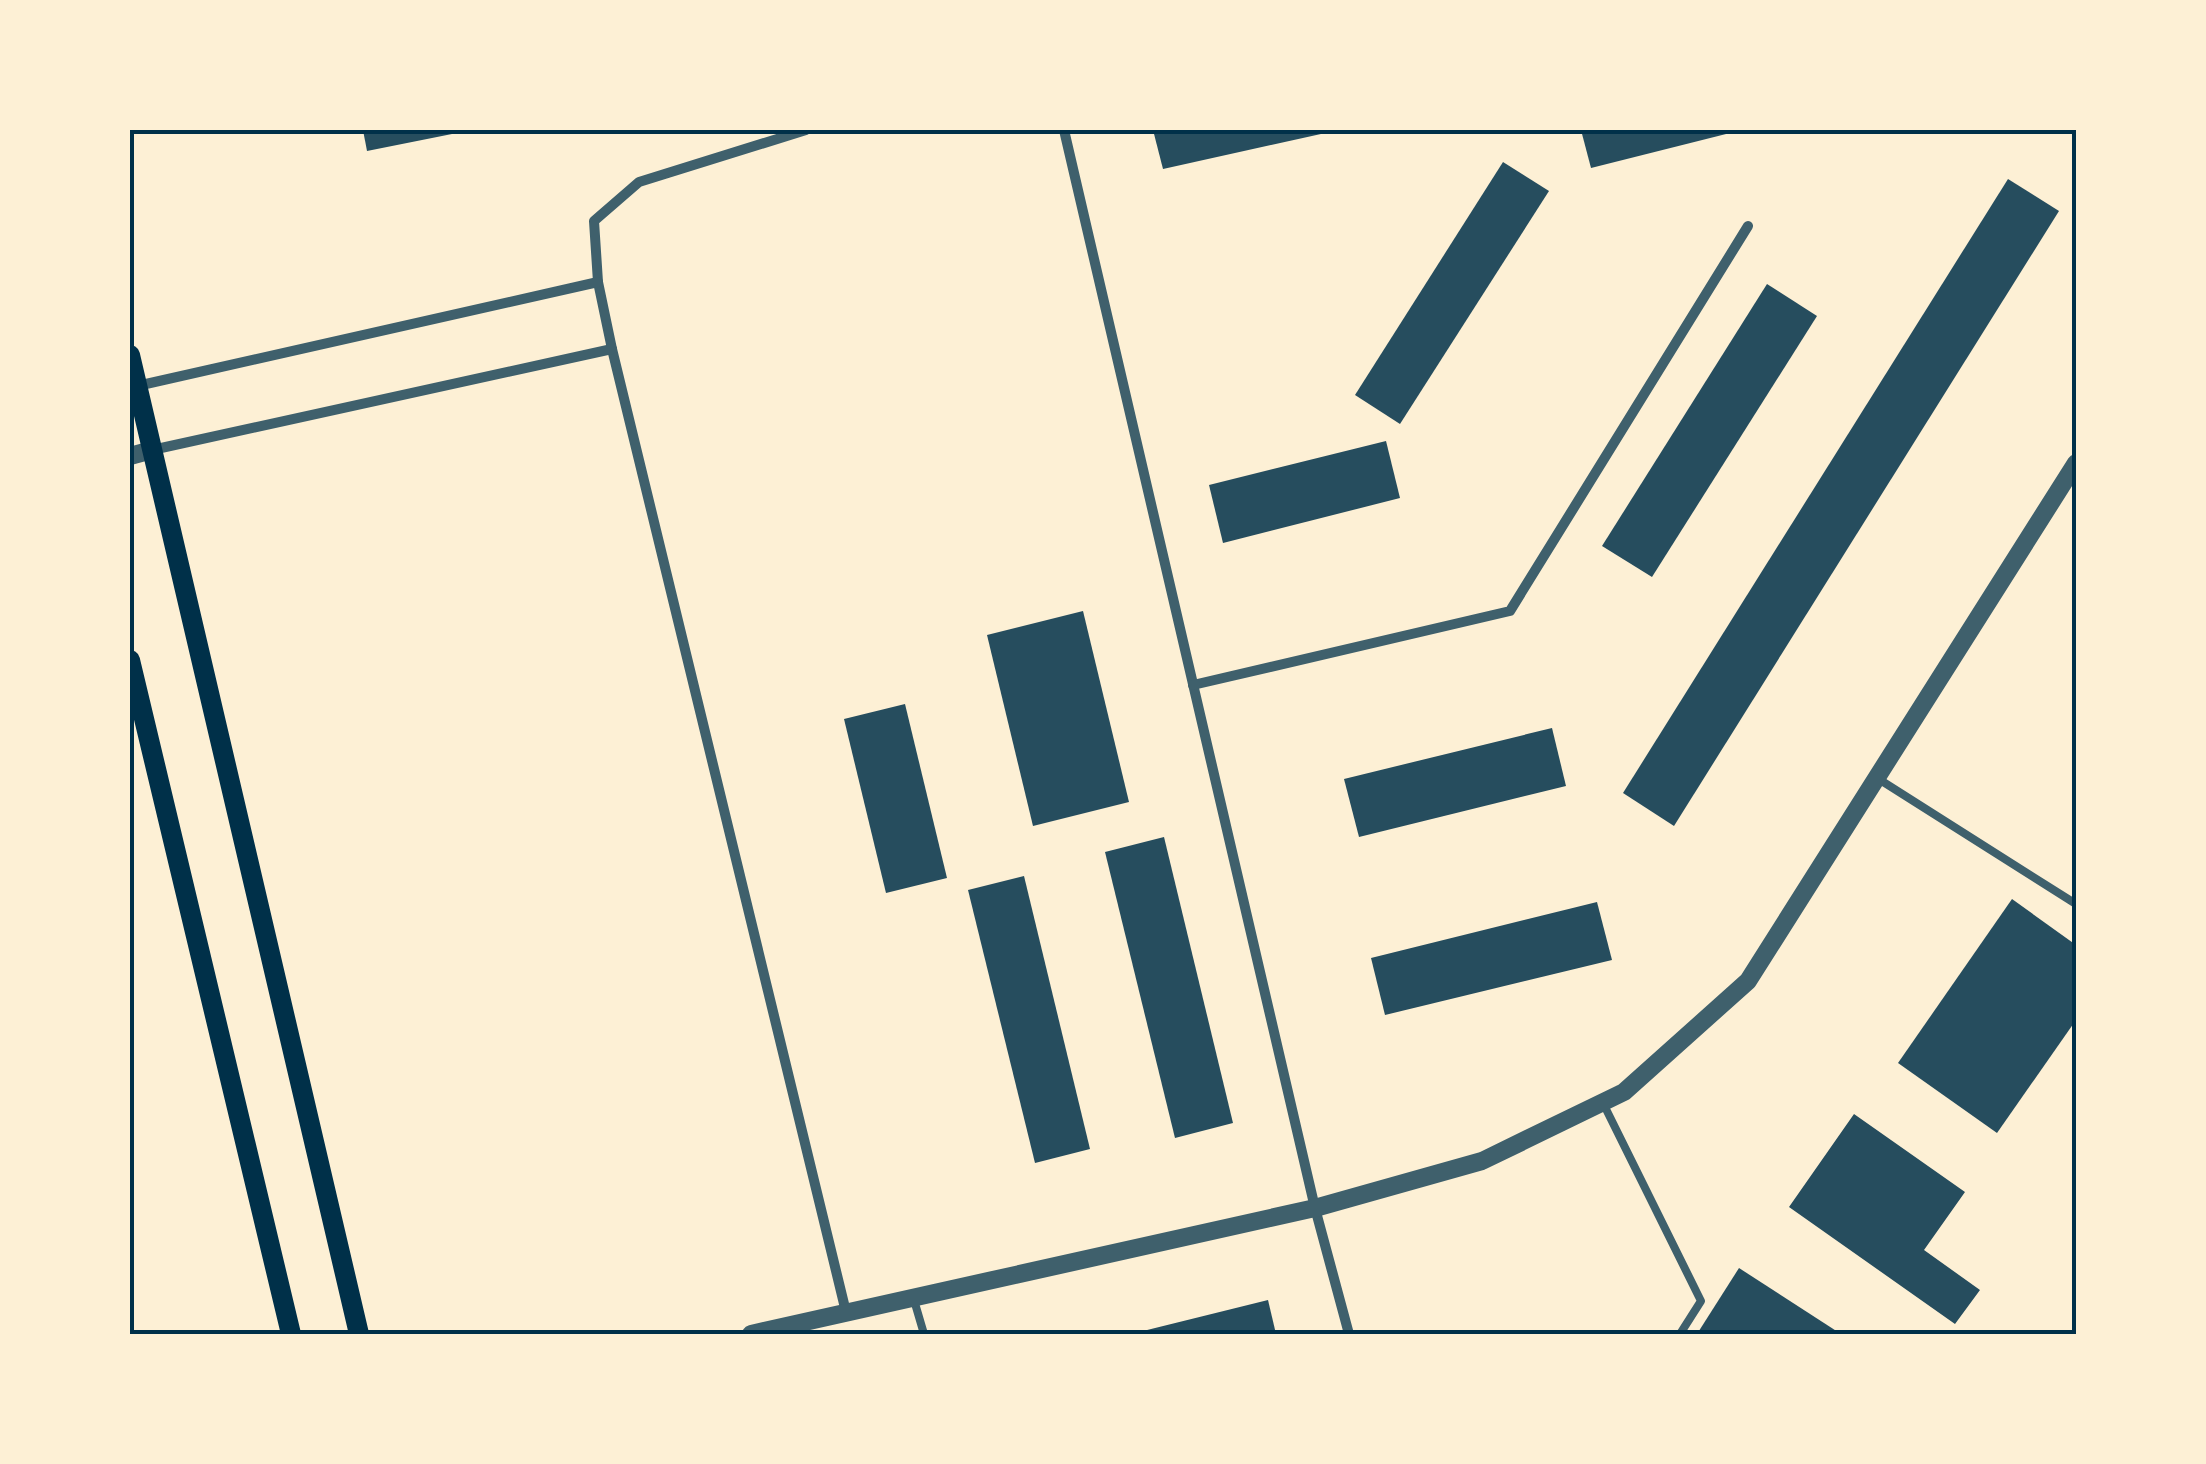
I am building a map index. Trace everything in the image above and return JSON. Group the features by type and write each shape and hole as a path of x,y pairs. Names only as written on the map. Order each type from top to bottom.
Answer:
{"main road":[{"path":"130,355 134,387 360,1334"},
{"path":"130,660 291,1334"}],"street":[{"path":"806,130 639,182 594,221 598,282 612,349 846,1312"},
{"path":"1064,130 1315,1208 1350,1334"},
{"path":"1193,685 1510,611 1748,226"},
{"path":"134,387 598,282"},
{"path":"130,456 612,349"},
{"path":"751,1334 1315,1208 1482,1161 1624,1092 1748,981 2076,463"}],"lane":[{"path":"1877,778 2076,904"},
{"path":"1602,1103 1701,1301 1680,1334"},
{"path":"914,1297 924,1334"}],"building":[{"path":"363,130 462,130 462,132 367,151"},
{"path":"1153,130 1330,130 1330,132 1163,169"},
{"path":"1581,130 1738,130 1738,131 1591,168"},
{"path":"1503,162 1549,191 1400,424 1355,395"},
{"path":"2008,179 2059,211 1674,826 1623,793"},
{"path":"1767,284 1817,316 1652,577 1602,546"},
{"path":"1386,441 1400,498 1223,543 1209,485"},
{"path":"1083,611 1129,802 1033,826 987,635"},
{"path":"905,704 947,878 886,893 844,719"},
{"path":"1552,728 1566,786 1359,837 1344,779"},
{"path":"1164,837 1233,1123 1175,1138 1105,852"},
{"path":"1024,876 1090,1149 1035,1163 968,890"},
{"path":"2012,899 2076,945 2076,1020 1997,1133 1898,1063"},
{"path":"1597,902 1612,960 1385,1015 1371,958"},
{"path":"1854,1114 1965,1192 1924,1250 1980,1290 1955,1324 1789,1207"},
{"path":"1739,1268 1841,1334 1697,1334"},
{"path":"1268,1300 1276,1334 1135,1334 1135,1333"}]}
